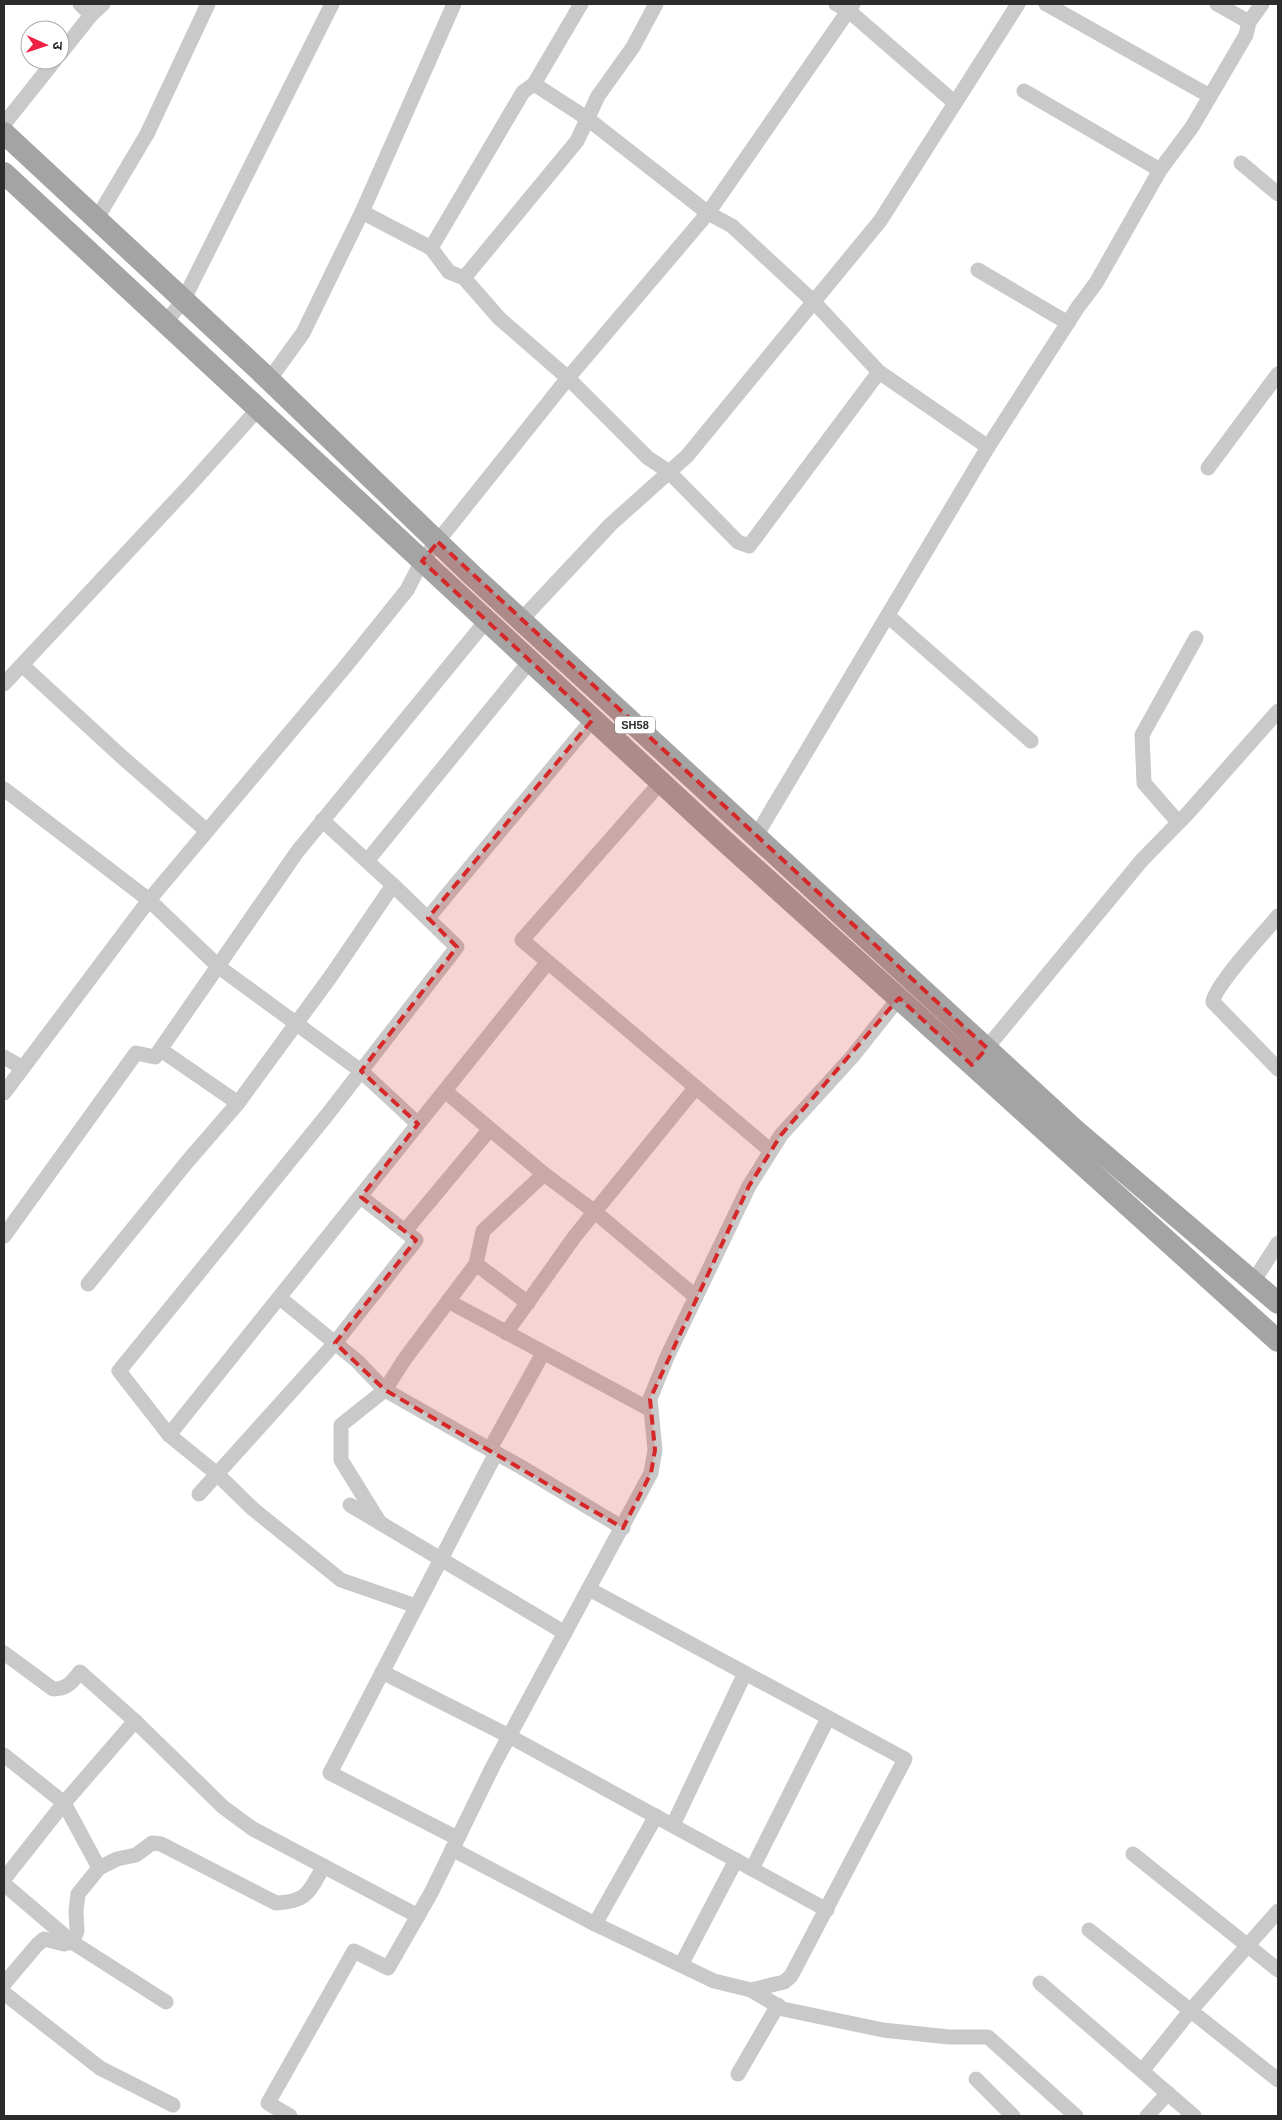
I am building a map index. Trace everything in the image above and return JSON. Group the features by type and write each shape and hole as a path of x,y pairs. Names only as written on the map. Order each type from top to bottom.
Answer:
{"main road":[{"name":"SH58","path":"4,133 270,380 521,620 1074,1129 1278,1303"},
{"name":"SH58","path":"4,174 661,782 1278,1340"}],"street":[{"path":"80,4 91,15"},
{"path":"70,41 91,15 103,4"},
{"path":"96,220 147,134 208,4"},
{"path":"165,323 183,301 332,4"},
{"path":"270,380 303,333 362,212 454,4"},
{"path":"431,248 524,92 534,84 581,4"},
{"path":"464,278 577,141 598,96 633,46 656,4"},
{"path":"521,620 611,524 687,456 880,221 1018,4"},
{"path":"1046,4 1208,95"},
{"path":"1218,4 1249,22"},
{"path":"756,836 988,447 1096,283 1160,170 1192,127 1208,95 1246,35 1249,22 1262,4"},
{"path":"4,1094 149,900 407,590 422,561 568,378 708,213 846,6 955,103"},
{"path":"4,124 47,70"},
{"path":"534,84 588,119 708,213 732,226 814,302 879,372 988,447"},
{"path":"1024,91 1160,170"},
{"path":"1241,162 1278,194"},
{"path":"362,212 431,248 449,272 464,278 499,318 568,378 648,458 668,471 738,542 749,546 879,372"},
{"path":"978,270 1068,323"},
{"path":"1208,468 1278,374"},
{"path":"4,684 190,485 258,409"},
{"path":"888,616 1031,741"},
{"path":"4,1236 136,1053 156,1058 297,852 486,621"},
{"path":"1178,822 1144,783 1142,735 1196,638"},
{"path":"367,861 530,661"},
{"path":"22,665 122,758 207,831"},
{"path":"972,1065 1142,860 1278,711"},
{"path":"428,918 593,719"},
{"path":"661,782 522,940 771,1151"},
{"path":"4,789 149,900 218,967 361,1071 418,1124"},
{"path":"322,820 457,947 361,1071 119,1371 169,1434 217,1474 253,1508 341,1580 416,1606"},
{"path":"88,1284 187,1162 238,1103 393,885"},
{"path":"1278,916 1224,982 1213,1002 1278,1069"},
{"path":"169,1434 547,963"},
{"path":"290,2116 268,2103 354,1951 388,1968 418,1916 509,1736 651,1473 655,1450 650,1398 749,1186 781,1135 852,1057 899,998"},
{"path":"161,1050 238,1103"},
{"path":"4,1057 23,1068"},
{"path":"506,1333 595,1212 696,1087"},
{"path":"445,1091 544,1174 595,1212 696,1297"},
{"path":"405,1231 490,1128"},
{"path":"380,1523 341,1460 341,1425 385,1390 404,1360 476,1264 483,1231 544,1174"},
{"path":"199,1494 335,1343 416,1240 361,1197"},
{"path":"1253,1282 1278,1243"},
{"path":"476,1264 528,1303"},
{"path":"280,1298 357,1361 385,1390 623,1528"},
{"path":"448,1301 651,1410"},
{"path":"543,1353 330,1773 595,1924 714,1981 751,1990 784,2009 884,2030 949,2037 988,2037 1076,2116"},
{"path":"350,1505 565,1632"},
{"path":"589,1589 905,1760 791,1976 784,1982 751,1990"},
{"path":"4,1653 53,1689 69,1686 80,1672 135,1721 224,1807 253,1829 418,1916"},
{"path":"382,1672 509,1736 827,1910"},
{"path":"673,1825 745,1673"},
{"path":"752,1869 828,1718"},
{"path":"4,1879 64,1803 135,1721"},
{"path":"4,1755 64,1803 99,1868"},
{"path":"595,1924 656,1816"},
{"path":"72,1942 77,1930 76,1911 78,1894 99,1868 117,1859 136,1855 152,1843 160,1844 276,1903 299,1900 308,1892 324,1866"},
{"path":"1133,1854 1278,1970"},
{"path":"681,1965 736,1860"},
{"path":"4,1884 72,1942 166,2002"},
{"path":"1142,2071 1190,2010 1278,1911"},
{"path":"1089,1930 1278,2080"},
{"path":"4,1984 44,1939 64,1944 72,1942"},
{"path":"1040,1983 1194,2116"},
{"path":"4,1993 100,2068 173,2105"},
{"path":"738,2074 778,2006"},
{"path":"976,2079 1013,2116"},
{"path":"1148,2116 1168,2093"}],"highlighted area":[{"path":"438,542 987,1048 972,1065 899,998 781,1135 749,1186 650,1399 655,1450 651,1473 623,1528 385,1390 335,1343 416,1240 361,1197 418,1124 361,1071 457,947 428,918 593,719 422,561"}]}
